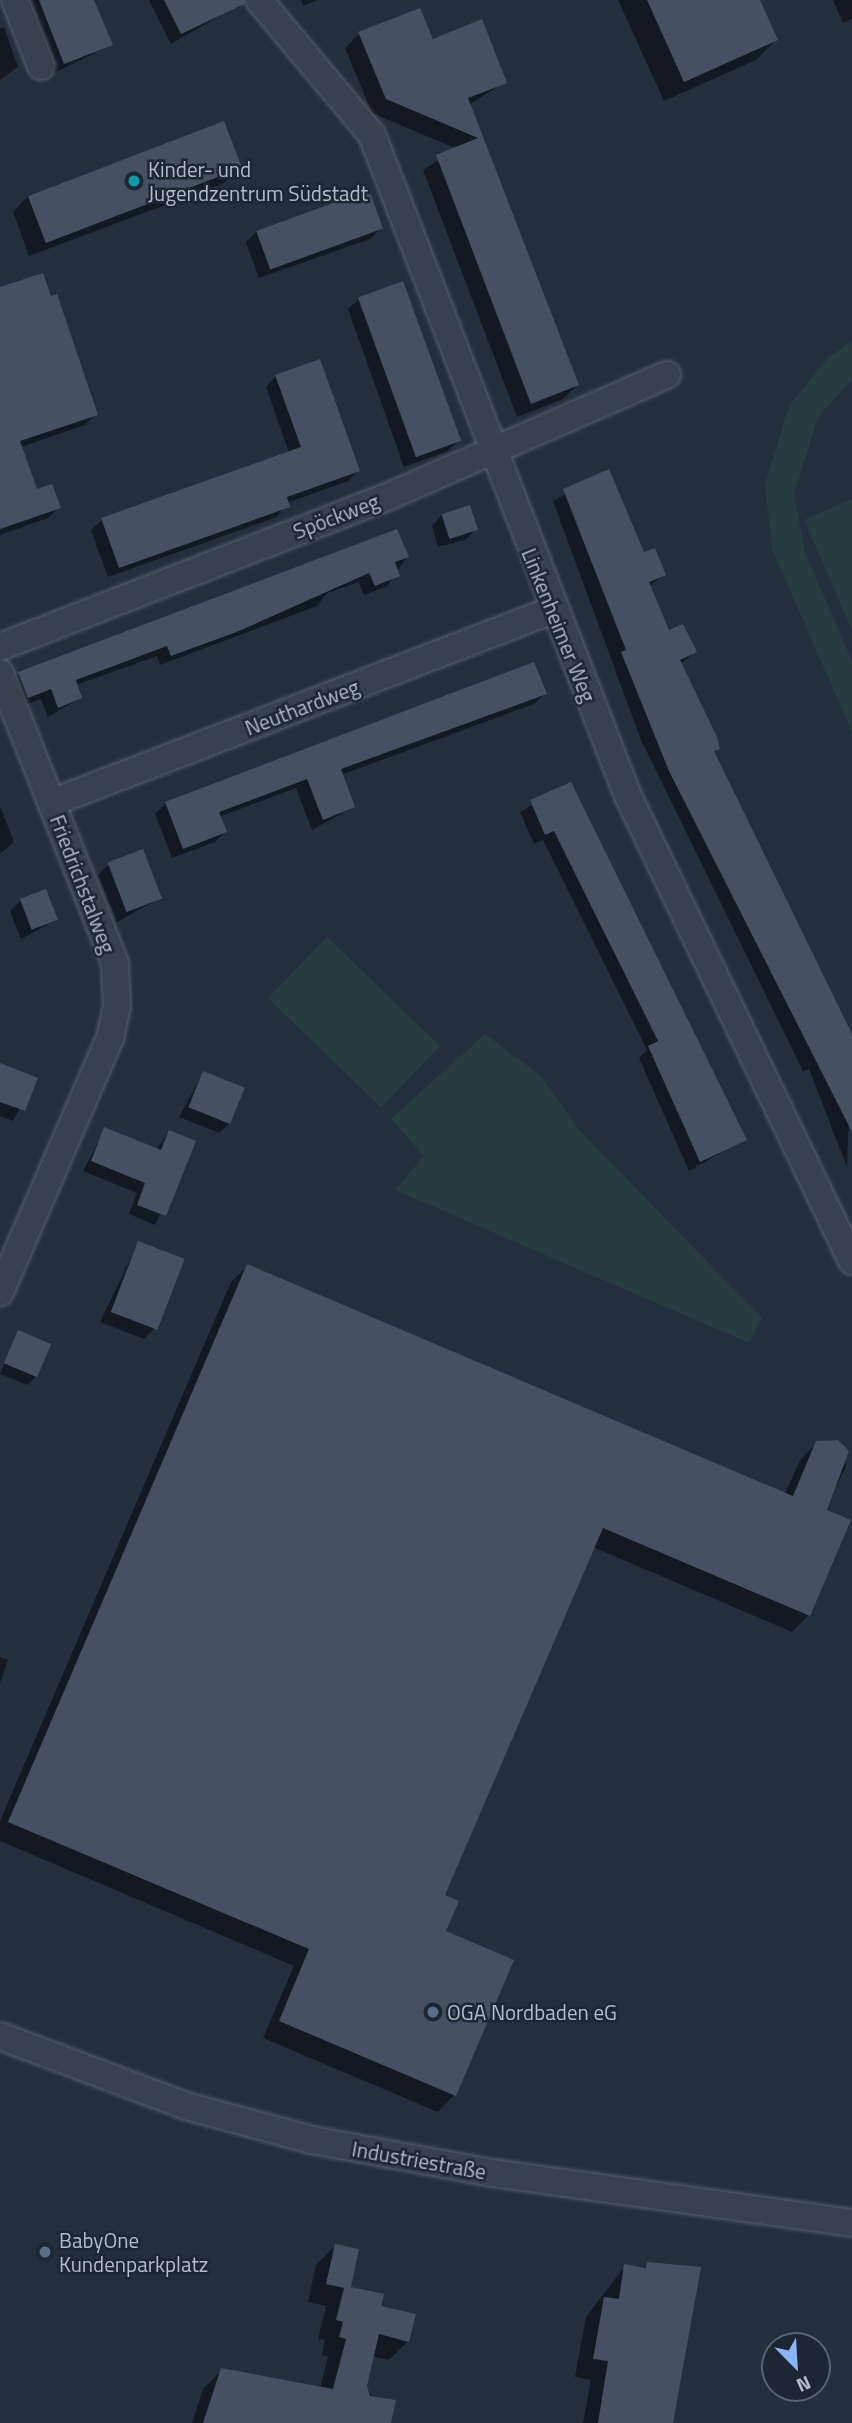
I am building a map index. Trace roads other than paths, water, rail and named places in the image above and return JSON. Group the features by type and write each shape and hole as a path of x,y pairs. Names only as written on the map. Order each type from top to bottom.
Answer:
{"street":[{"path":"15,0 41,66"},
{"name":"Linkenheimer Weg","path":"259,0 372,135 490,454 628,796 852,1261"},
{"name":"Spöckweg","path":"0,647 490,454 667,375"},
{"name":"Neuthardweg","path":"51,803 553,610"},
{"name":"Friedrichstalweg","path":"0,673 115,964 117,1006 110,1038 0,1292"},
{"name":"Industriestraße","path":"0,2036 186,2106 312,2140 492,2173 852,2223"}],"place":[{"name":"Kinder- und Jugendzentrum Südstadt","path":"134,181"},
{"name":"OGA Nordbaden eG","path":"433,2012"},
{"name":"BabyOne Kundenparkplatz","path":"45,2252"}]}
